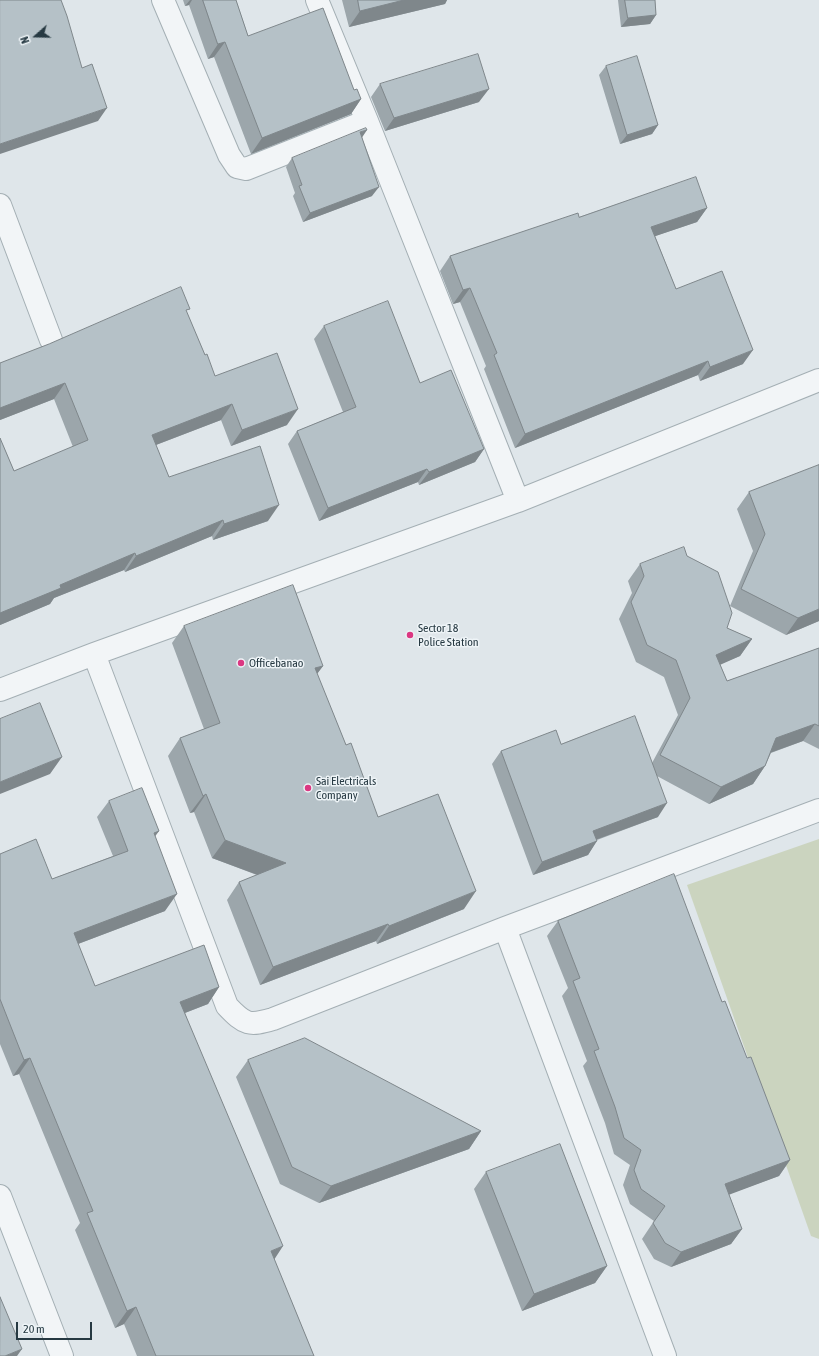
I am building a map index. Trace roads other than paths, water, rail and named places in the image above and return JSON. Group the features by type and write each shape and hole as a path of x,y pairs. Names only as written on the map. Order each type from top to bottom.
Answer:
{"street":[{"path":"164,0 229,155 237,167 246,169 367,121"},
{"path":"316,0 367,121 518,501"},
{"path":"0,206 52,340"},
{"path":"0,690 94,654 518,501 819,380"},
{"path":"94,654 227,1006 239,1019 253,1024 274,1020 505,928 819,810"},
{"path":"505,928 665,1356"},
{"path":"0,1196 62,1356"}],"place":[{"name":"Sector 18 Police Station","path":"410,635"},
{"name":"Officebanao","path":"241,663"},
{"name":"Sai Electricals Company","path":"308,788"}]}
